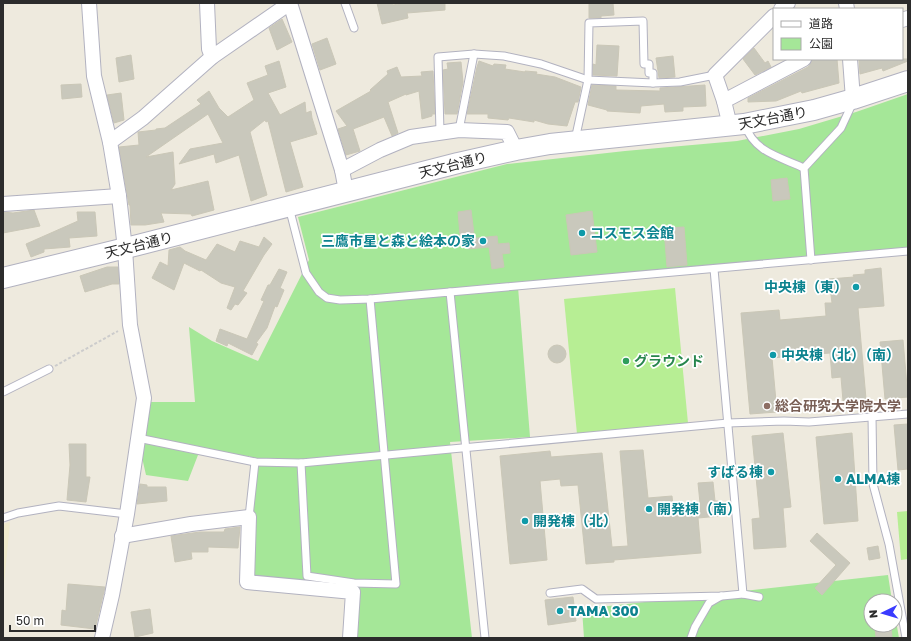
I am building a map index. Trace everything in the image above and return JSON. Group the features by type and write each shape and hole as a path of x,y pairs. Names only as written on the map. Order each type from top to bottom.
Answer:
{"main road":[{"name":"天文台通り","path":"3,278 458,163 516,150 574,142 737,125 798,114 854,100 908,81"}],"street":[{"path":"89,3 94,76 110,142 119,196 125,248 130,325 144,398 127,514 112,595 102,638"},
{"path":"207,3 209,49 212,57"},
{"path":"110,142 143,118 212,57 290,3 342,170 346,192"},
{"path":"737,125 724,101 715,76 773,17"},
{"path":"724,101 802,60"},
{"path":"850,60 854,100"},
{"path":"342,170 380,150 411,137 440,132 459,130 507,132 516,150"},
{"path":"3,204 119,196"},
{"path":"122,536 191,524 249,517 247,582 352,592 350,638"}],"lane":[{"path":"345,3 354,28"},
{"path":"574,142 588,80 589,23 643,21 644,64 649,64 653,83"},
{"path":"440,132 438,57 474,54 504,56 541,64 588,80 653,83 680,82 715,76"},
{"path":"459,130 474,54"},
{"path":"811,260 804,168 841,128 854,100"},
{"path":"737,125 764,150 804,168"},
{"path":"288,206 306,273 319,292 327,298 334,300 370,299 908,251"},
{"path":"714,269 743,594"},
{"path":"450,292 486,638"},
{"path":"301,463 307,576 354,583 396,584 370,299"},
{"path":"3,392 49,369"},
{"path":"138,438 255,462 301,463 384,454 728,423 784,421 809,422 908,414"},
{"path":"872,416 873,484 889,544 906,638"},
{"path":"249,517 255,462"},
{"path":"3,518 18,513 59,506 127,514"},
{"path":"550,593 582,589 596,599 722,596 743,594 759,597"},
{"path":"691,638 695,627 709,603 722,596"}],"path":[{"path":"49,369 130,325"}],"shaded area":[{"path":"10,522 3,595 3,524"}],"green space":[{"path":"908,94 908,251 518,287 530,437 450,442 472,638 355,638 356,591 253,579 250,456 198,455 188,481 146,475 141,453 146,402 195,402 189,327 212,341 258,361 309,260 298,217 507,164 737,141 799,129 856,112"},
{"name":"グラウンド","path":"675,288 688,423 577,434 564,299"},
{"path":"908,511 908,559 901,560 897,512"},
{"path":"888,575 891,593 863,593 863,633 898,633 899,638 584,638 582,609"}],"building":[{"path":"377,3 392,3 393,5 404,3 445,3 445,10 407,13 408,18 382,24"},
{"path":"589,3 613,3 614,15 601,16 601,18 589,18"},
{"path":"282,19 292,42 277,50 269,28"},
{"path":"327,38 336,64 320,70 312,44"},
{"path":"597,45 619,46 617,76 593,75 593,64 596,65"},
{"path":"754,48 765,63 768,61 771,67 755,75 743,59"},
{"path":"131,55 134,79 119,82 116,58"},
{"path":"673,56 675,77 659,78 656,58"},
{"path":"908,59 908,61 883,71 882,68 860,74 859,60"},
{"path":"812,60 837,60 839,83 802,93 801,91 776,101 748,102 748,98 808,67"},
{"path":"279,61 286,87 268,93 280,115 305,102 306,113 311,111 317,134 290,142 303,187 286,192 268,121 266,122 265,120 250,132 267,195 251,201 239,155 216,163 214,154 179,164 190,149 223,143 208,114 146,157 173,152 175,184 171,190 208,181 214,210 192,216 191,214 161,213 164,222 145,225 131,225 130,205 119,147 139,145 138,132 165,128 201,104 197,100 209,91 219,108 228,117 254,100 247,83 268,75 265,66"},
{"path":"479,61 493,66 494,64 506,65 505,69 537,72 536,74 555,77 581,87 578,102 575,102 567,126 548,124 534,120 534,122 509,118 508,120 488,118 488,114 467,114"},
{"path":"461,62 463,82 457,114 445,114 443,70 448,69 447,63"},
{"path":"397,67 401,77 422,76 421,72 433,71 435,114 422,119 419,91 406,94 388,102 398,133 392,136 384,117 353,129 360,151 346,155 338,129 347,126 336,111 371,91 370,90 388,74 387,71"},
{"path":"81,84 82,97 62,99 61,85"},
{"path":"592,85 616,86 616,90 660,91 660,88 705,85 706,106 683,107 683,111 665,112 664,104 641,106 640,113 607,111 588,105"},
{"path":"121,93 124,120 114,123 107,95"},
{"path":"787,178 790,199 773,201 771,180"},
{"path":"34,210 40,226 3,233 3,212 13,213"},
{"path":"471,210 474,234 460,235 458,212"},
{"name":"コスモス会館","path":"592,211 597,252 571,255 566,215"},
{"path":"77,212 95,212 97,236 69,238 70,247 44,249 44,252 31,257 26,244 78,221"},
{"path":"684,227 687,265 667,267 664,228"},
{"name":"三鷹市星と森と絵本の家","path":"497,236 498,244 509,243 510,253 502,254 504,267 492,269 489,247 468,249 467,239"},
{"path":"264,237 272,244 243,291 247,293 238,305 235,304 231,310 227,308 235,287 221,283 201,270 200,271 184,263 174,290 152,278 160,262 168,266 169,250 180,247 185,251 206,260 217,244 235,252 240,241 259,247"},
{"path":"107,267 118,267 119,284 112,284 85,292 80,276"},
{"name":"中央棟（北）（南）","path":"881,268 884,306 858,308 866,399 843,401 841,377 832,378 830,353 772,358 777,412 750,414 741,313 779,310 780,320 826,316 825,303 832,303 829,279 854,277 853,275 865,274 865,270"},
{"path":"279,269 287,272 280,288 284,290 277,307 275,306 267,328 256,343 258,344 252,355 228,343 227,346 216,341 220,329 247,339 264,301 261,300 268,285 270,285"},
{"path":"903,340 908,397 885,399 880,342"},
{"path":"553,345 561,345 566,350 564,361 561,363 553,363 548,358 548,350"},
{"path":"908,424 908,469 898,470 894,425"},
{"name":"すばる棟","path":"783,433 791,507 783,508 786,547 754,549 752,519 760,518 752,436"},
{"name":"ALMA棟","path":"852,433 858,521 824,524 816,437"},
{"path":"69,444 86,444 86,477 90,477 86,502 67,500 70,465"},
{"path":"643,450 648,498 672,496 673,506 700,503 698,483 713,482 715,501 719,501 720,516 698,518 701,553 614,560 614,562 586,564 578,485 561,486 560,479 540,481 547,560 510,564 500,456 550,451 551,457 602,453 612,547 628,546 620,451"},
{"path":"140,484 147,485 147,487 166,487 167,501 137,504"},
{"path":"240,527 238,548 208,547 208,552 191,552 192,559 175,562 171,536 200,532 224,532 225,529"},
{"path":"817,533 850,563 822,595 815,588 836,565 810,541"},
{"path":"878,546 880,558 869,560 867,548"},
{"path":"68,584 105,587 95,629 61,625 62,610 66,611"},
{"name":"TAMA 300","path":"573,597 576,621 548,625 545,600"},
{"path":"150,609 153,633 135,637 131,612"},
{"path":"876,633 892,633 892,637 876,638"}],"place":[{"name":"コスモス会館","path":"582,233"},
{"name":"三鷹市星と森と絵本の家","path":"483,241"},
{"name":"中央棟（東）","path":"856,287"},
{"name":"中央棟（北）（南）","path":"773,355"},
{"name":"グラウンド","path":"626,361"},
{"name":"総合研究大学院大学","path":"767,406"},
{"name":"すばる棟","path":"771,472"},
{"name":"ALMA棟","path":"838,479"},
{"name":"開発棟（南）","path":"649,509"},
{"name":"開発棟（北）","path":"525,521"},
{"name":"TAMA 300","path":"560,611"}]}
